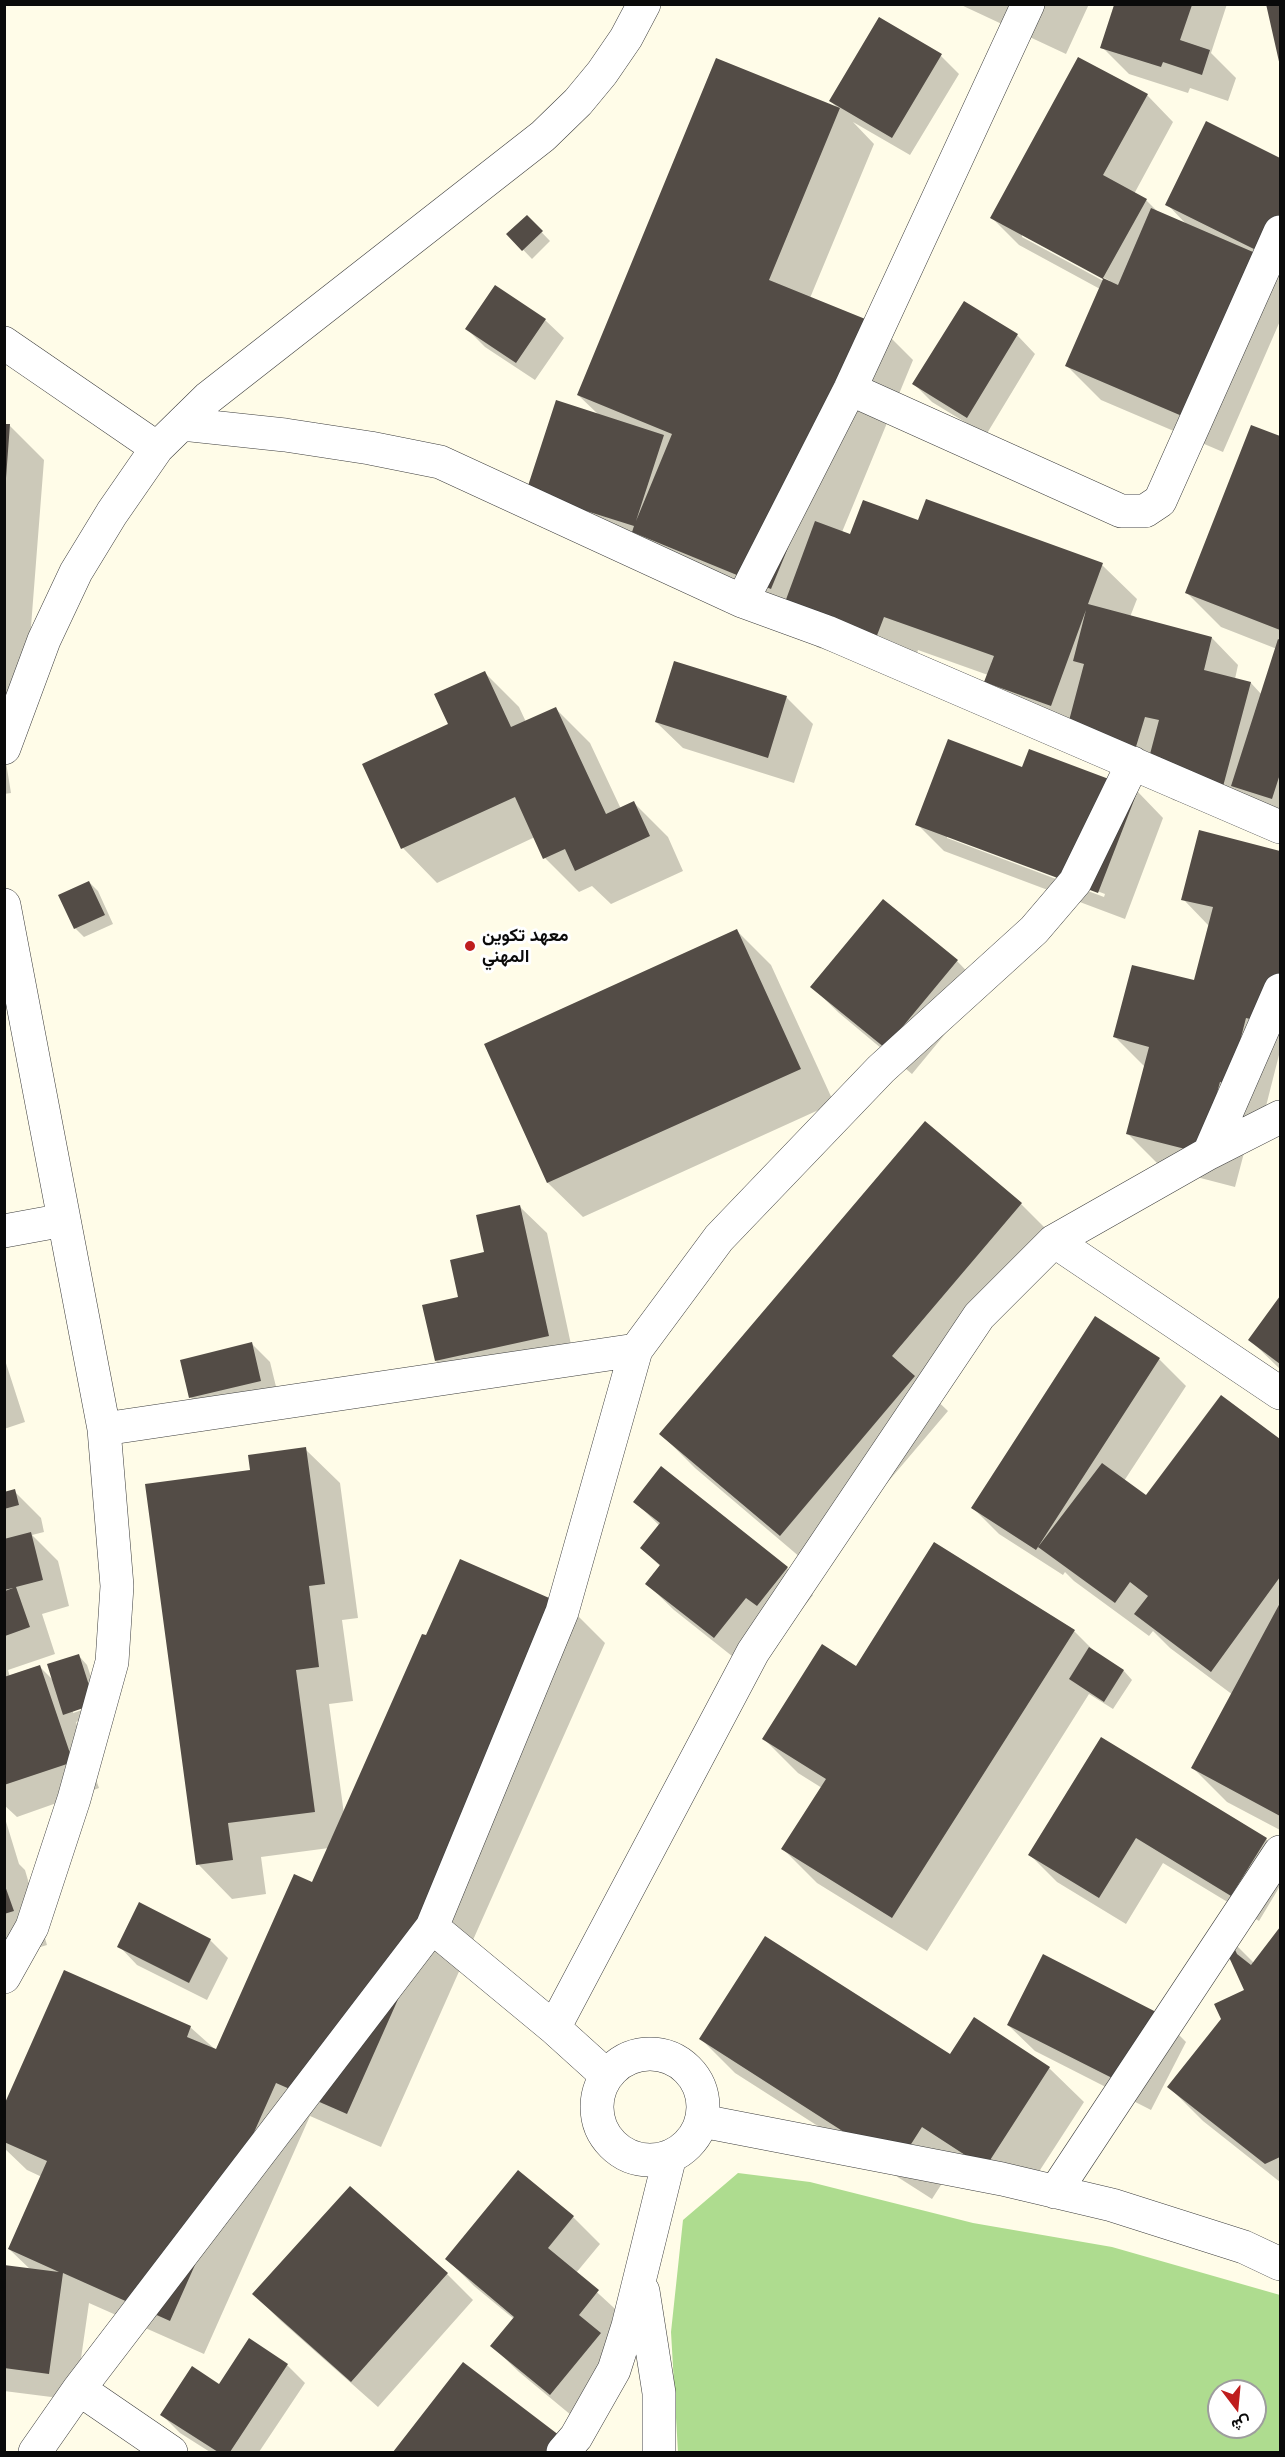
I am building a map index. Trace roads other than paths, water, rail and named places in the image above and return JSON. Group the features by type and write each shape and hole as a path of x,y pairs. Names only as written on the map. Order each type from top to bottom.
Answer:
{"street":[{"path":"4,748 44,640 76,572 112,513 157,448 208,398 543,136 578,102 602,73 626,38 644,4"},
{"path":"742,601 850,389 1028,4"},
{"path":"850,389 1121,511 1145,511 1160,501 1281,232"},
{"path":"4,343 157,448"},
{"path":"182,423 307,438 440,462 742,601 827,632 1281,827"},
{"path":"35,2452 79,2390 432,1927 562,1612 636,1350 719,1238 881,1069 1034,930 1075,882 1133,763"},
{"path":"4,905 104,1430 117,1586 112,1662 74,1799 32,1927 4,1977"},
{"path":"1209,1153 1281,990"},
{"path":"554,2028 753,1652 980,1316 1054,1241 1209,1153 1281,1117"},
{"path":"4,1231 64,1220"},
{"path":"1054,1241 1281,1393"},
{"path":"104,1430 636,1350"},
{"path":"1055,2192 1281,1852"},
{"path":"432,1927 554,2028 606,2075"},
{"path":"642,2053 663,2054 682,2063 696,2079 703,2099 702,2121 690,2142 670,2156 653,2160 636,2158 620,2151 607,2139 599,2125 596,2108 598,2091 606,2075 621,2060 642,2053"},
{"path":"702,2121 1002,2180 1112,2205 1244,2247 1281,2264"},
{"path":"563,2452 576,2437 614,2370 628,2326 670,2156"},
{"path":"640,2277 659,2393 659,2452"},
{"path":"79,2390 171,2452"}],"place":[{"name":"معهد تكوين المهني","path":"470,946"}]}
